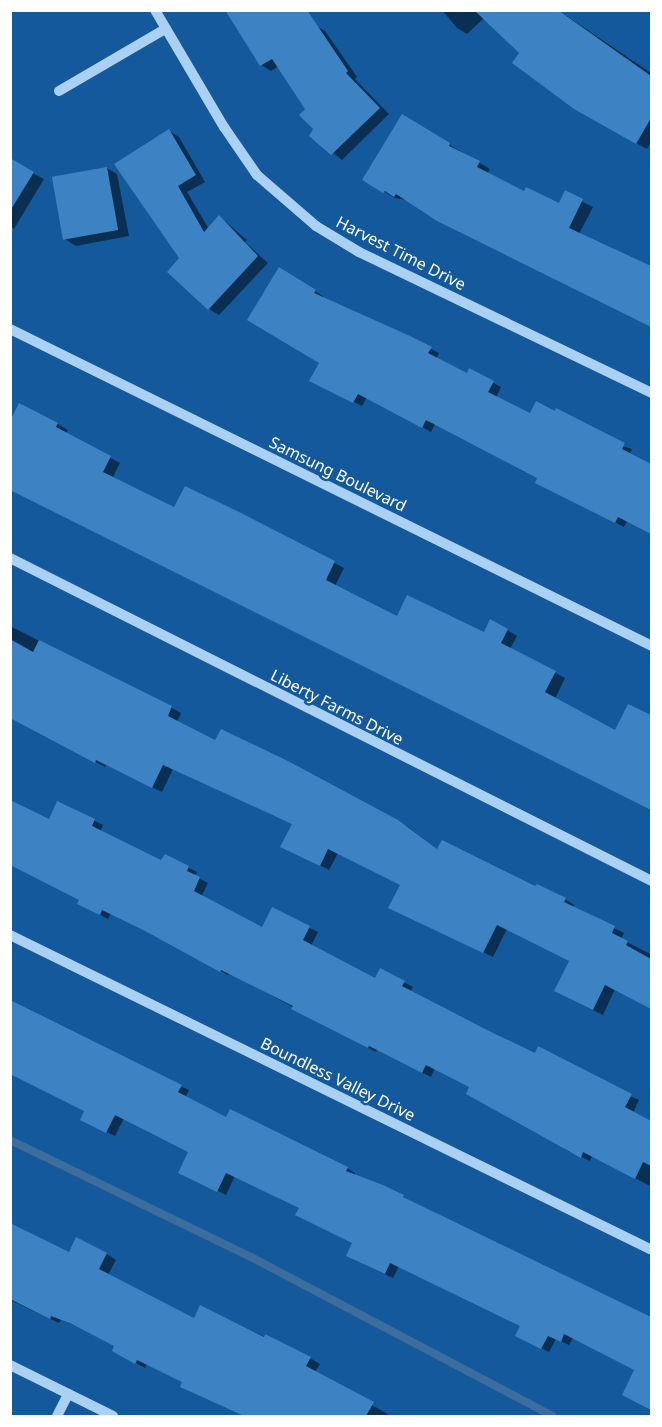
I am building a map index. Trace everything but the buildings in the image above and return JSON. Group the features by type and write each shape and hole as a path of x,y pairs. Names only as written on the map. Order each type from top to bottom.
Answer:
{"street":[{"name":"Harvest Time Drive","path":"155,10 224,128 257,175 316,226 359,252 651,393"},
{"path":"59,91 165,29"},
{"name":"Samsung Boulevard","path":"10,330 651,646"},
{"name":"Liberty Farms Drive","path":"10,558 651,881"},
{"name":"Boundless Valley Drive","path":"10,936 651,1250"},
{"path":"10,1365 112,1416"},
{"path":"57,1416 68,1394"}],"waterway":[{"path":"10,1140 251,1257 553,1416"}]}
